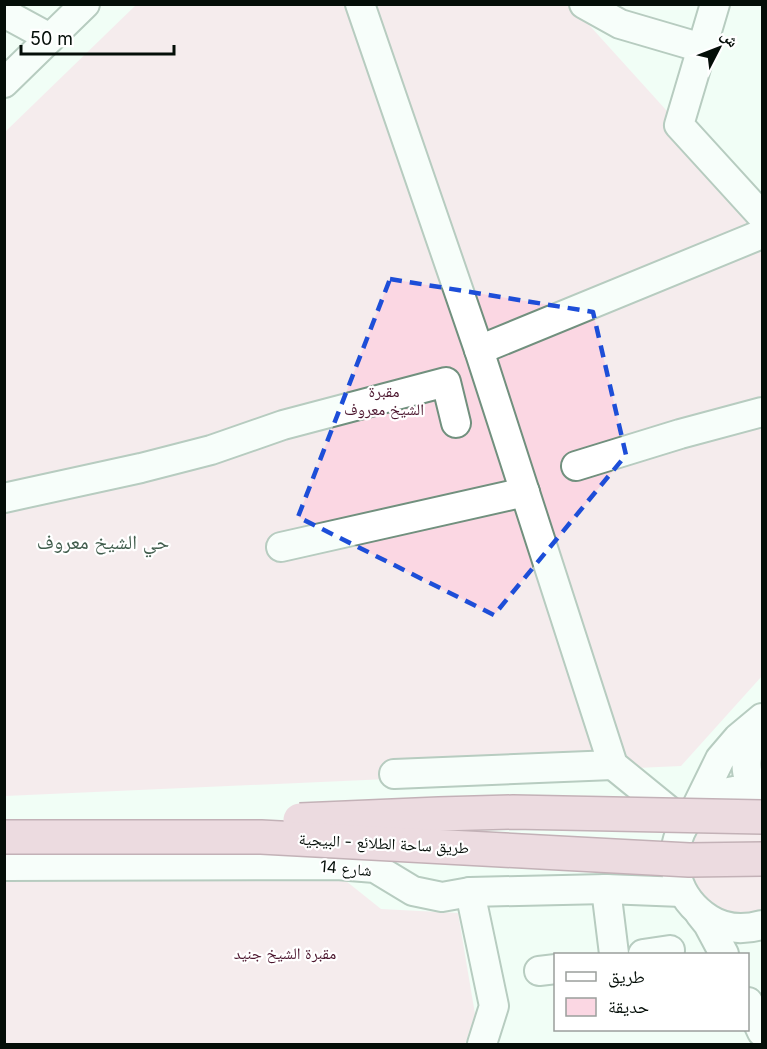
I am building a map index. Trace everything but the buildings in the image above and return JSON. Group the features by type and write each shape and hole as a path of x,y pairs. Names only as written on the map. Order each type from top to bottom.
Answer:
{"main road":[{"name":"طريق ساحة الطلائع - البيجية","path":"4,835 440,814 576,813 761,801"},
{"name":"طريق ساحة الطلائع - البيجية","path":"4,835 261,837 689,860 762,859"}],"street":[{"path":"4,83 85,4"},
{"path":"360,4 483,360 613,765"},
{"path":"715,4 679,125 762,216"},
{"path":"588,5 620,24 702,48"},
{"path":"4,13 50,38"},
{"path":"4,498 181,458 283,425 446,382 483,360 762,234"},
{"path":"446,382 456,423"},
{"path":"576,466 762,411"},
{"path":"281,547 525,492"},
{"path":"761,801 746,771 750,746 762,718"},
{"path":"723,953 708,924 690,902 675,869 675,845 720,759 738,738 762,718"},
{"path":"394,774 613,765 689,817"},
{"path":"689,817 700,805 715,796 732,791 751,790 761,801"},
{"name":"شارع 14","path":"4,866 338,865 375,868 412,891 442,897 470,892 606,889 690,902"},
{"path":"606,889 614,953"},
{"path":"470,892 494,1006 482,1044"},
{"path":"690,902 714,922 731,928 749,929 762,925"},
{"path":"749,1006 762,1032"}],"highlighted area":[{"path":"390,279 593,312 626,455 494,615 298,517"}],"green space":[{"name":"مقبرة الشيخ معروف","path":"136,5 571,5 762,216 762,676 681,766 5,796 5,132"},
{"path":"762,815 762,910 749,914 735,914 722,910 700,894 693,882 689,869 690,846 705,823"},
{"name":"مقبرة الشيخ جنيد","path":"321,861 381,909 458,913 475,1014 465,1044 5,1044 4,868"}],"district":[{"name":"حي الشيخ معروف","path":"103,542"}]}
